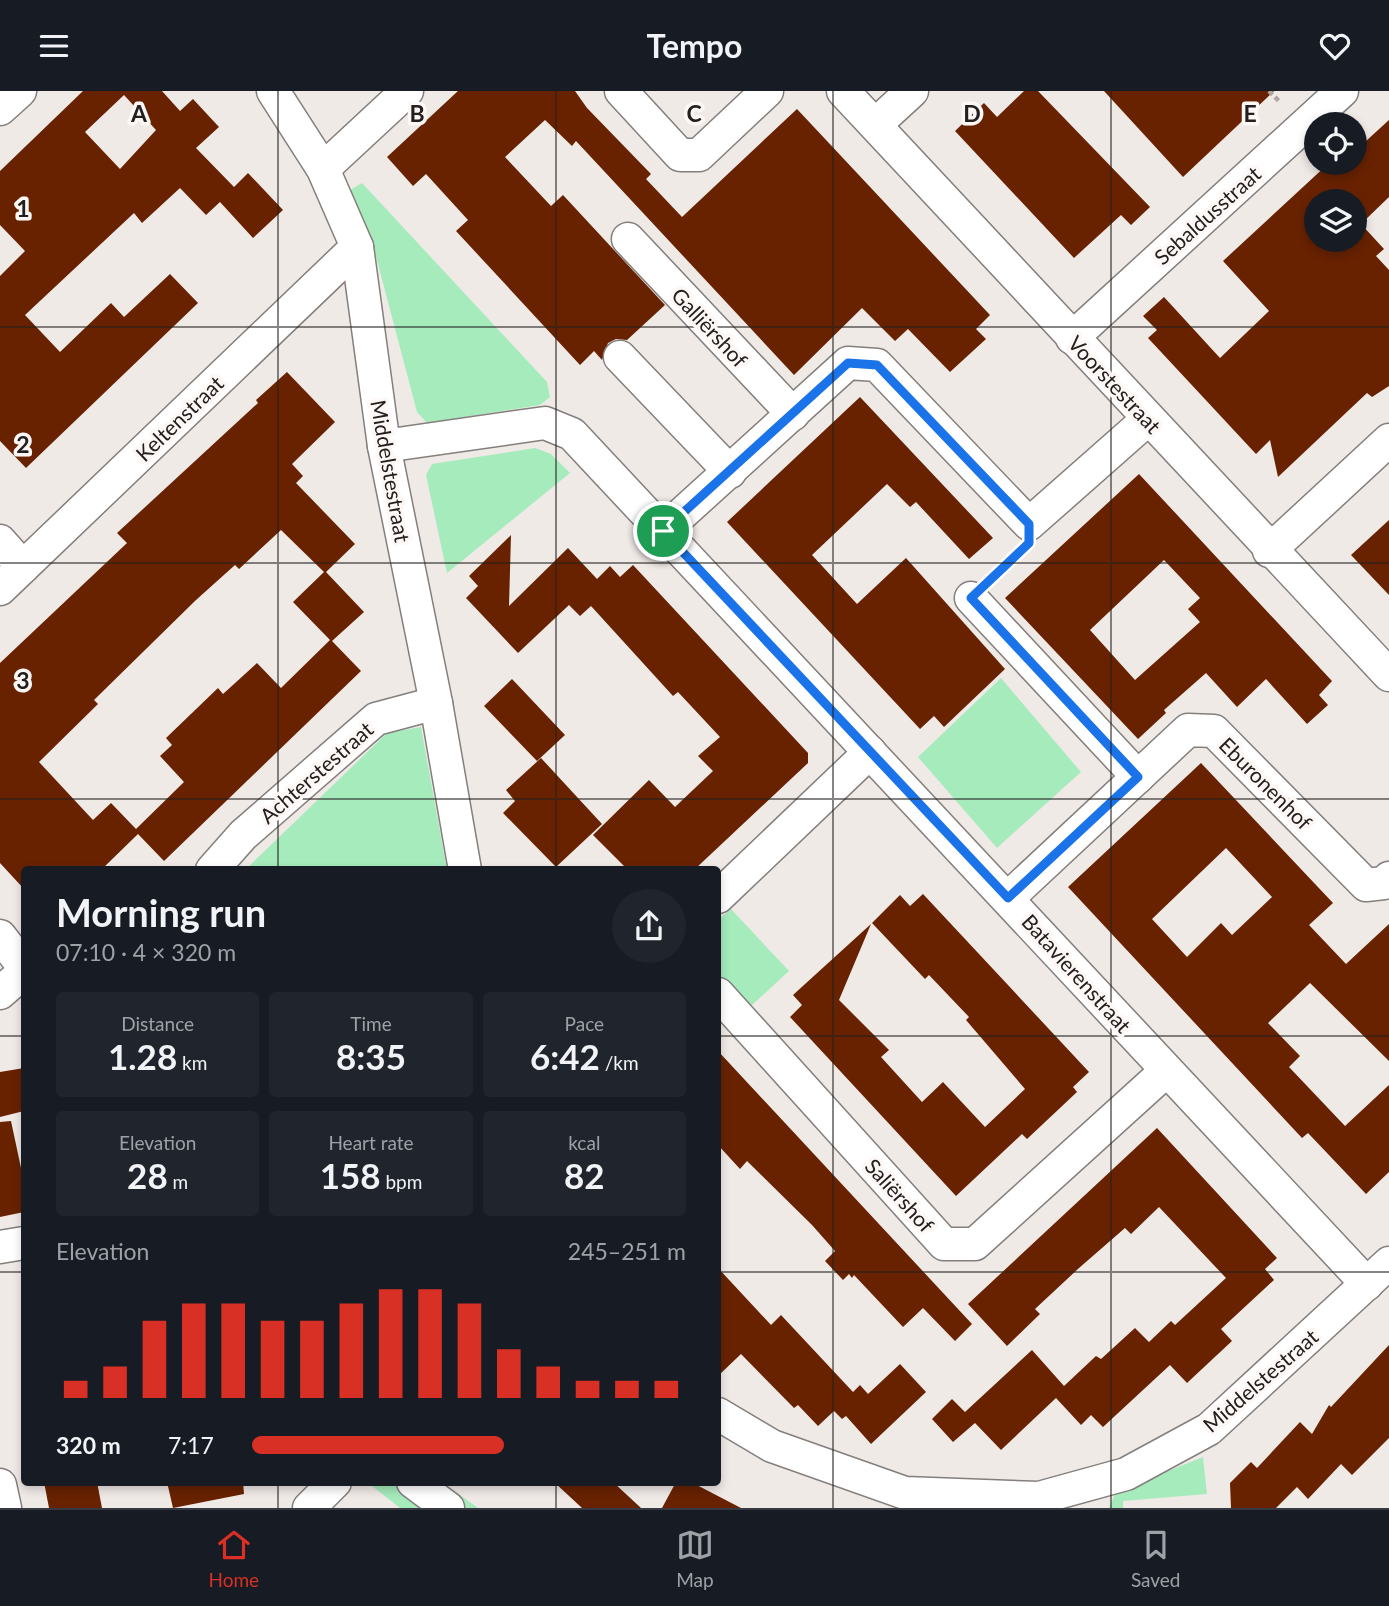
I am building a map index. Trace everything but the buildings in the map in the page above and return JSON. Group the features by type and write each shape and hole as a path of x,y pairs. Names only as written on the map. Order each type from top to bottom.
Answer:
{"street":[{"path":"0,109 20,91"},
{"name":"Middelstestraat","path":"273,91 323,169 357,247 384,446 436,703 464,866"},
{"path":"323,169 407,91"},
{"path":"621,91 680,155 699,155 767,91"},
{"name":"Voorstestraat","path":"843,91 1269,551 1389,675"},
{"path":"875,125 912,91"},
{"name":"Sebaldusstraat","path":"1072,338 1342,91"},
{"name":"Galliërshof","path":"628,239 793,414"},
{"name":"Keltenstraat","path":"0,589 357,247"},
{"path":"620,357 730,472"},
{"path":"663,531 848,363 877,365 1029,524 1148,419"},
{"name":"Batavierenstraat","path":"384,446 545,423 572,434 1166,1070 1378,1274"},
{"path":"1269,551 1389,440"},
{"path":"0,541 23,567"},
{"path":"971,598 1138,777"},
{"name":"Achterstestraat","path":"216,866 243,835 376,719 436,703"},
{"name":"Eburonenhof","path":"1008,898 1188,730 1214,731 1366,885 1384,883 1389,878"},
{"path":"721,894 870,753"},
{"path":"0,936 21,963"},
{"path":"0,993 21,975"},
{"name":"Saliërshof","path":"721,997 944,1244 975,1244 1166,1070"},
{"path":"0,1247 21,1244"},
{"name":"Middelstestraat","path":"721,1416 772,1446 905,1493 1039,1498 1090,1497 1126,1474 1209,1429 1378,1274"},
{"path":"0,1485 5,1508"},
{"path":"309,1508 331,1486"},
{"path":"418,1486 448,1508"}],"path":[{"path":"971,598 1029,543 1029,524"}],"green space":[{"path":"362,183 547,382 550,397 540,405 427,423 417,412 374,249 350,190"},
{"path":"535,448 551,454 570,473 447,573 426,475 432,464"},
{"path":"1001,678 1081,772 997,848 918,757"},
{"path":"421,727 446,866 249,866 387,733"},
{"path":"731,909 789,971 750,1007 721,976 721,917"},
{"path":"1203,1457 1207,1494 1123,1501 1123,1508 1109,1508 1116,1492"},
{"path":"372,1486 448,1486 478,1508 400,1508"}],"route":[{"path":"848,363 877,365 1029,524 1029,543 971,598 1138,777 1008,898 663,531 848,363"}]}
